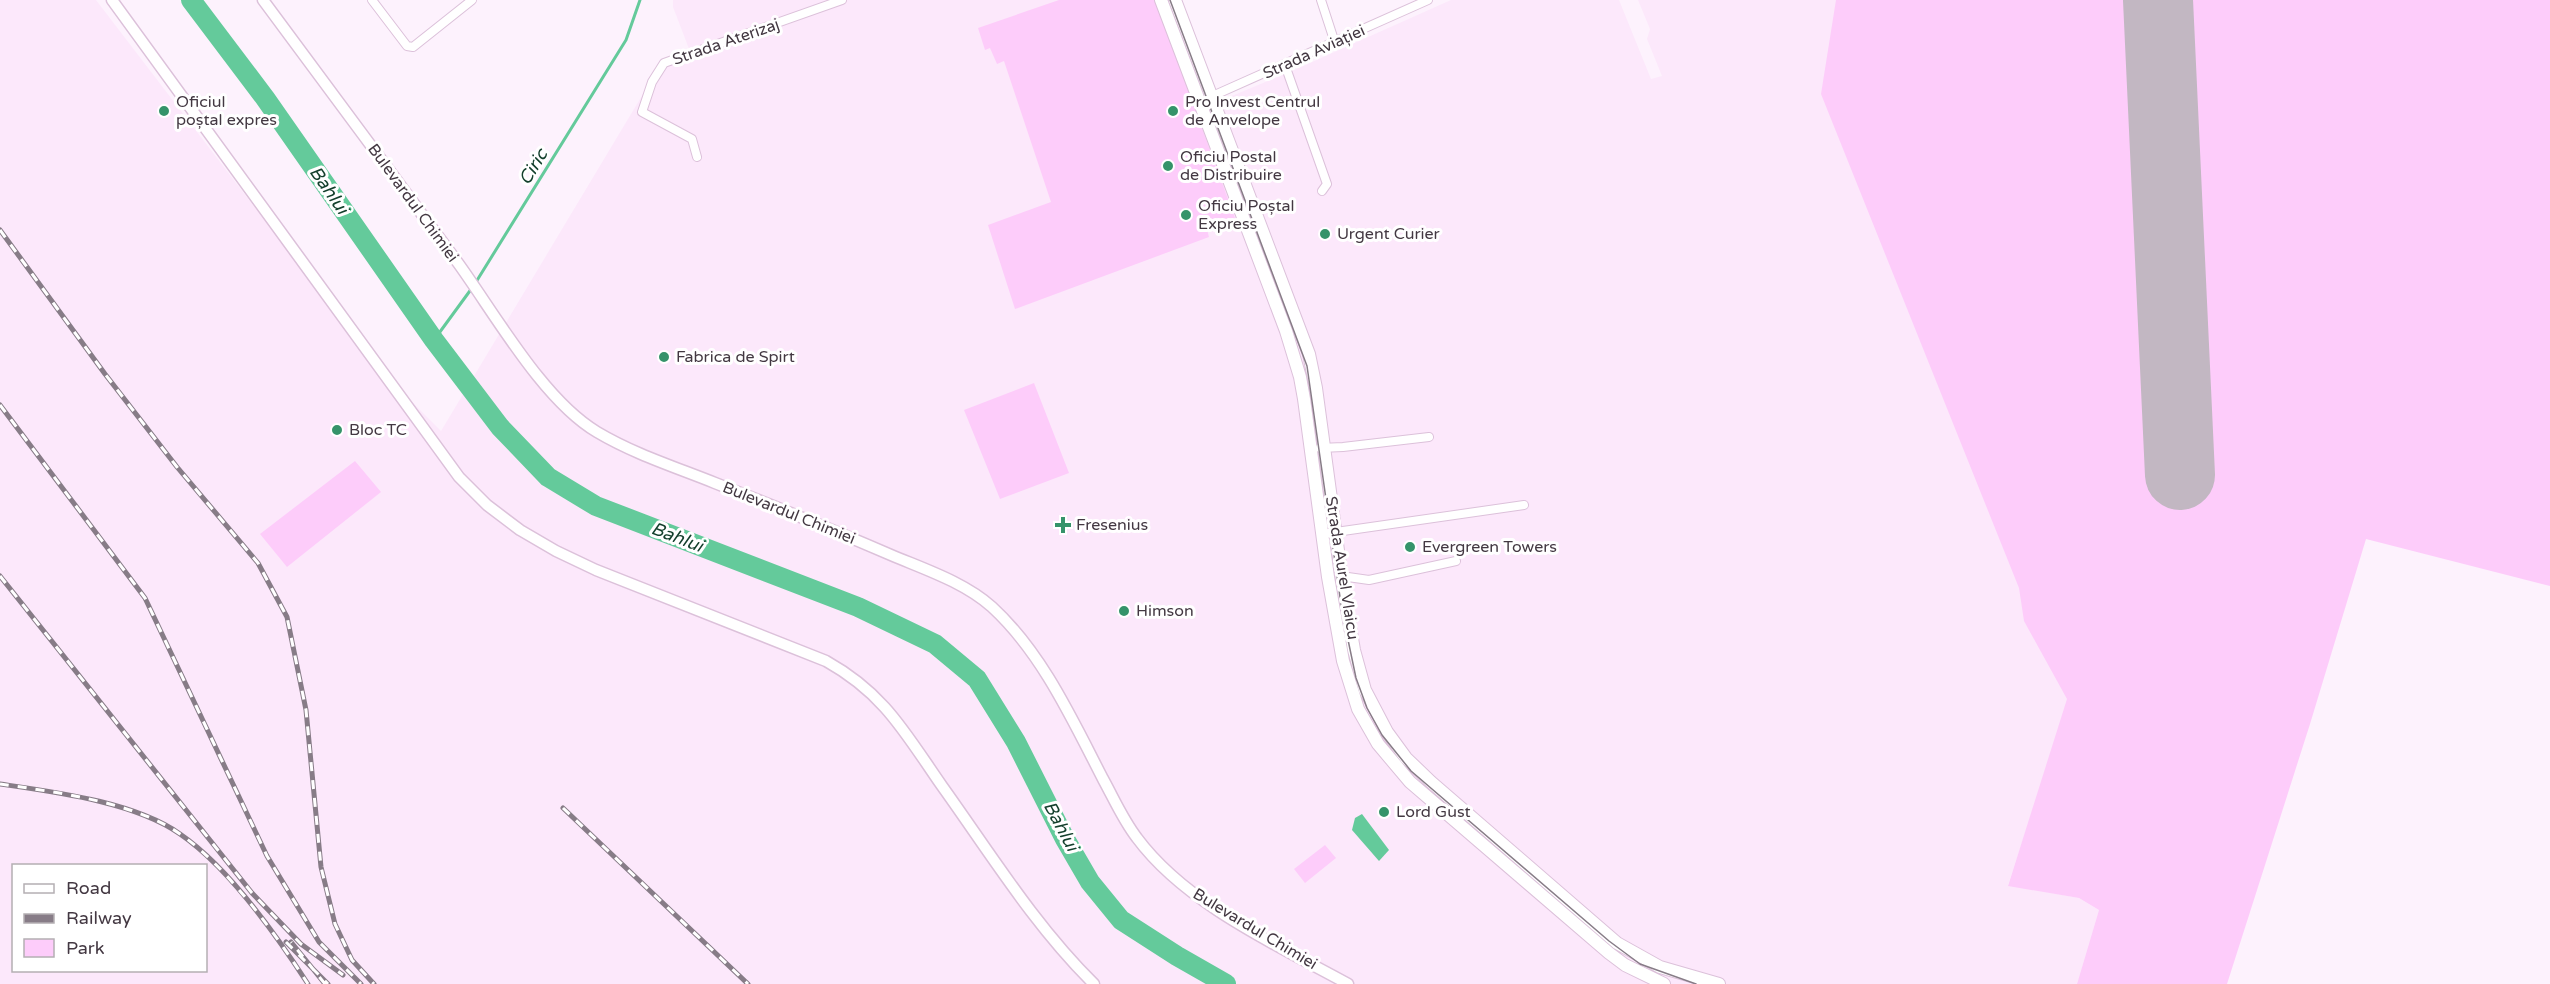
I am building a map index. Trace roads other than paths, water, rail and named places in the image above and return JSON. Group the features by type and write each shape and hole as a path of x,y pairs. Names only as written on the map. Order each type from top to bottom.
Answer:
{"main road":[{"name":"Strada Aurel Vlaicu","path":"1161,0 1293,352 1304,399 1312,480 1341,576 1354,650 1365,690 1382,725 1406,758 1431,782 1617,943 1660,967 1719,984"},
{"name":"Strada Aurel Vlaicu","path":"1175,0 1309,354 1328,478 1334,612 1349,685 1358,709 1386,754 1410,782 1624,965 1664,984"}],"street":[{"path":"112,0 459,477 487,505 520,530 596,570 826,661 846,672 874,694 898,721 1064,954 1094,984"},
{"name":"Bulevardul Chimiei","path":"263,0 560,403 598,433 632,450 780,508 933,573 975,595 993,608 1041,667 1062,700 1125,820 1153,857 1181,883 1220,910 1348,984"},
{"path":"372,0 406,46 413,47 472,0"},
{"name":"Strada Aterizaj","path":"697,157 692,139 642,112 652,82 664,63 842,0"},
{"path":"1321,0 1335,43"},
{"name":"Strada Aviației","path":"1199,102 1428,0"},
{"path":"1285,65 1327,184 1322,191"},
{"path":"1310,448 1429,437"},
{"path":"1312,480 1328,478"},
{"path":"1329,533 1524,505"},
{"path":"1341,576 1369,580 1456,561"}],"waterway":[{"name":"Bahlui","path":"191,0 265,98 434,340 500,427 548,477 596,506 858,607 935,644 977,679 1016,742 1065,839 1090,882 1121,920 1226,984"},
{"name":"Ciric","path":"476,282 626,40 640,0"},
{"name":"Ciric","path":"434,340 472,288"}],"tram line":[{"path":"1170,0 1307,366 1342,611 1356,678 1367,708 1382,735 1411,771 1609,941 1640,964 1696,984"}],"railway":[{"path":"0,230 105,374 177,467 258,563 287,617 306,710 321,867 335,924 352,960 374,984"},
{"path":"0,405 145,598 267,856 319,942 361,984"},
{"path":"0,576 252,893 301,944 343,975"},
{"path":"0,784 69,795 118,806 162,823 180,834 198,848 233,883 282,945 308,984"},
{"path":"563,808 748,984"},
{"path":"286,942 313,969 291,942"},
{"path":"325,984 313,969 328,984"}],"place":[{"name":"Oficiul poștal expres","path":"164,111"},
{"name":"Pro Invest Centrul de Anvelope","path":"1173,111"},
{"name":"Oficiu Postal de Distribuire","path":"1168,166"},
{"name":"Oficiu Poștal Express","path":"1186,215"},
{"name":"Urgent Curier","path":"1325,234"},
{"name":"Fabrica de Spirt","path":"664,357"},
{"name":"Bloc TC","path":"337,430"},
{"name":"Fresenius","path":"1063,525"},
{"name":"Evergreen Towers","path":"1410,547"},
{"name":"Himson","path":"1124,611"},
{"name":"Lord Gust","path":"1384,812"}]}
